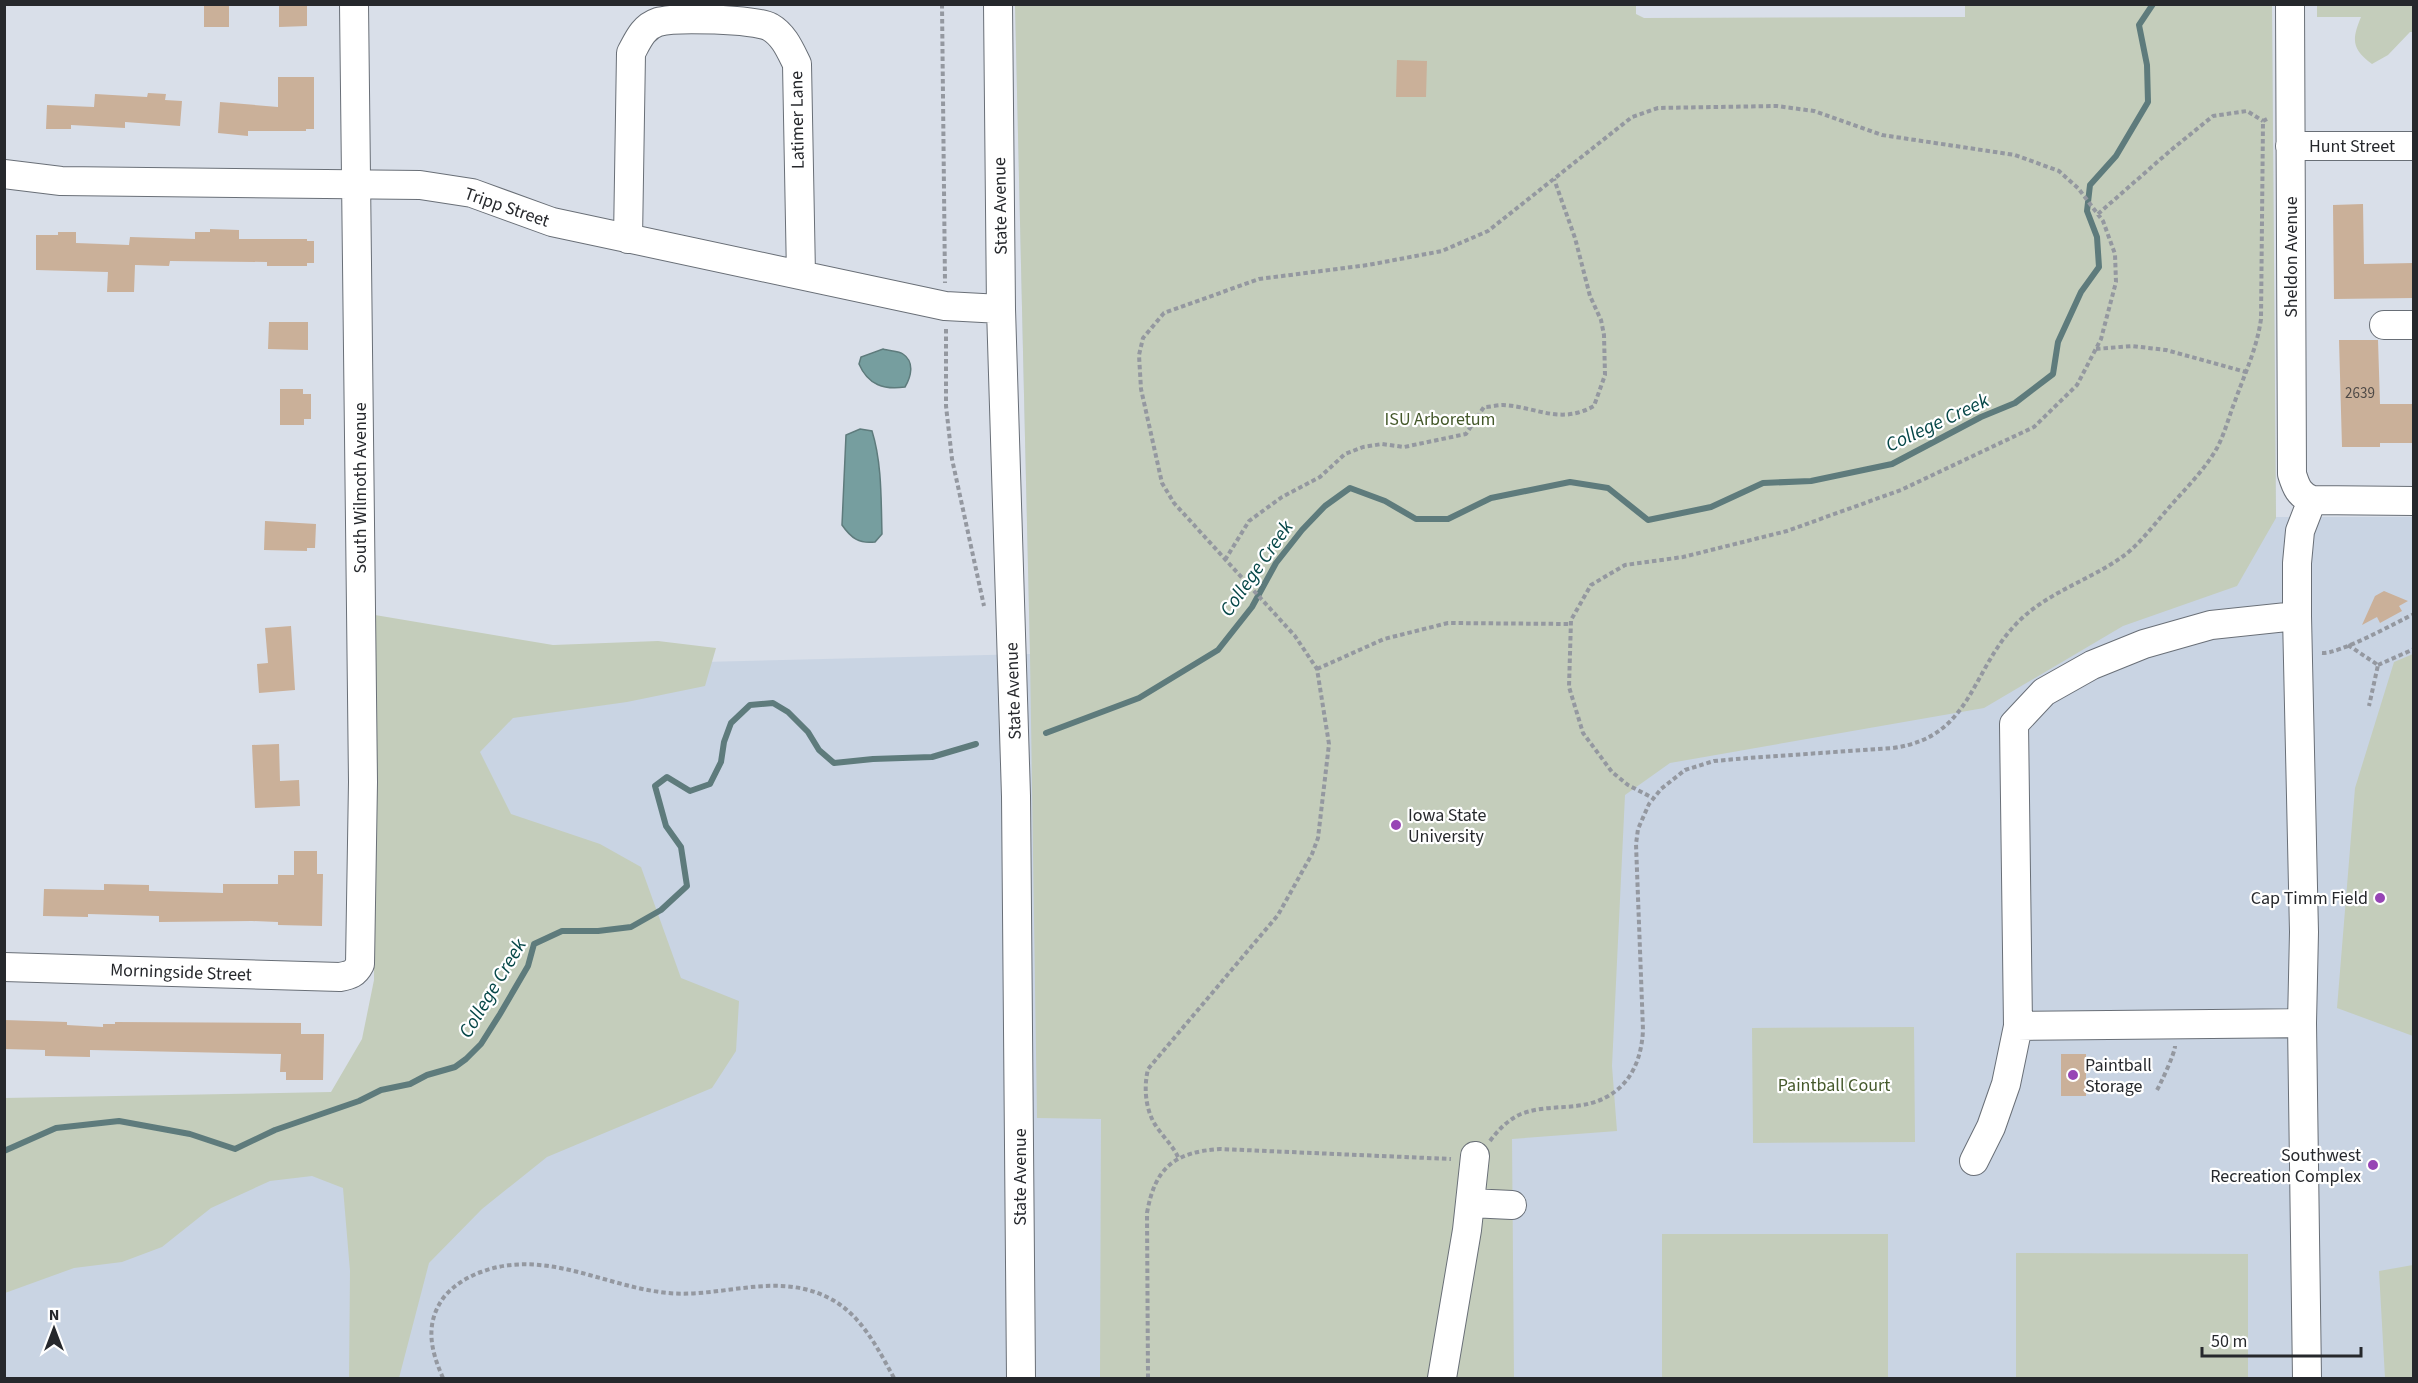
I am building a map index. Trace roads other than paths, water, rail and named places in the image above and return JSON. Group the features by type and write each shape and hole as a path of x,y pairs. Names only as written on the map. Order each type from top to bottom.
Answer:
{"street":[{"name":"South Wilmoth Avenue","path":"354,4 363,782 361,953 357,971"},
{"name":"State Avenue","path":"998,4 1001,309 1016,796 1021,1378"},
{"name":"Sheldon Avenue","path":"2290,4 2292,474 2296,488 2302,496 2312,500"},
{"name":"Latimer Lane","path":"628,239 631,53 642,32 658,22 748,21 769,27 784,39 797,64 801,275"},
{"name":"Hunt Street","path":"2290,146 2414,146"},
{"name":"Tripp Street","path":"4,174 61,182 355,184 448,188 472,193 552,222 628,239 945,306 1001,309"},
{"path":"2384,325 2414,325"},
{"path":"2307,1378 2302,1023 2304,932 2297,616 2297,563 2300,531 2312,500 2414,501"},
{"path":"1974,1161 1991,1127 2006,1084 2018,1026 2014,724 2044,692 2092,665 2144,644 2211,625 2297,616"},
{"name":"Morningside Street","path":"4,967 340,977 357,971"},
{"path":"2018,1026 2302,1023"},
{"path":"1442,1378 1470,1203 1475,1156"},
{"path":"1470,1203 1512,1205"}],"waterway":[{"name":"College Creek","path":"1046,733 1139,698 1218,650 1252,607 1276,563 1302,530 1325,506 1350,488 1385,501 1416,519 1448,519 1491,498 1570,482 1608,488 1648,520 1711,507 1763,483 1811,481 1892,464 1981,417 2015,403 2053,374 2058,342 2081,292 2099,267 2097,237 2087,211 2090,185 2116,156 2148,102 2147,65 2139,25 2153,4"},
{"name":"College Creek","path":"4,1151 56,1128 119,1121 190,1134 235,1149 275,1130 359,1101 381,1090 410,1084 427,1075 455,1067 481,1044 528,966 534,944 562,931 598,931 631,927 661,910 687,886 681,847 666,826 655,786 667,777 690,791 710,784 721,762 724,742 731,723 750,705 773,703 788,712 808,732 819,750 834,763 932,757 976,744"}],"place":[{"name":"Iowa State University","path":"1396,825"},
{"name":"Cap Timm Field","path":"2380,898"},
{"name":"Paintball Storage","path":"2073,1075"},
{"name":"Southwest Recreation Complex","path":"2373,1165"}],"park label":[{"name":"ISU Arboretum","path":"1440,419"},
{"name":"Paintball Court","path":"1834,1085"}]}
